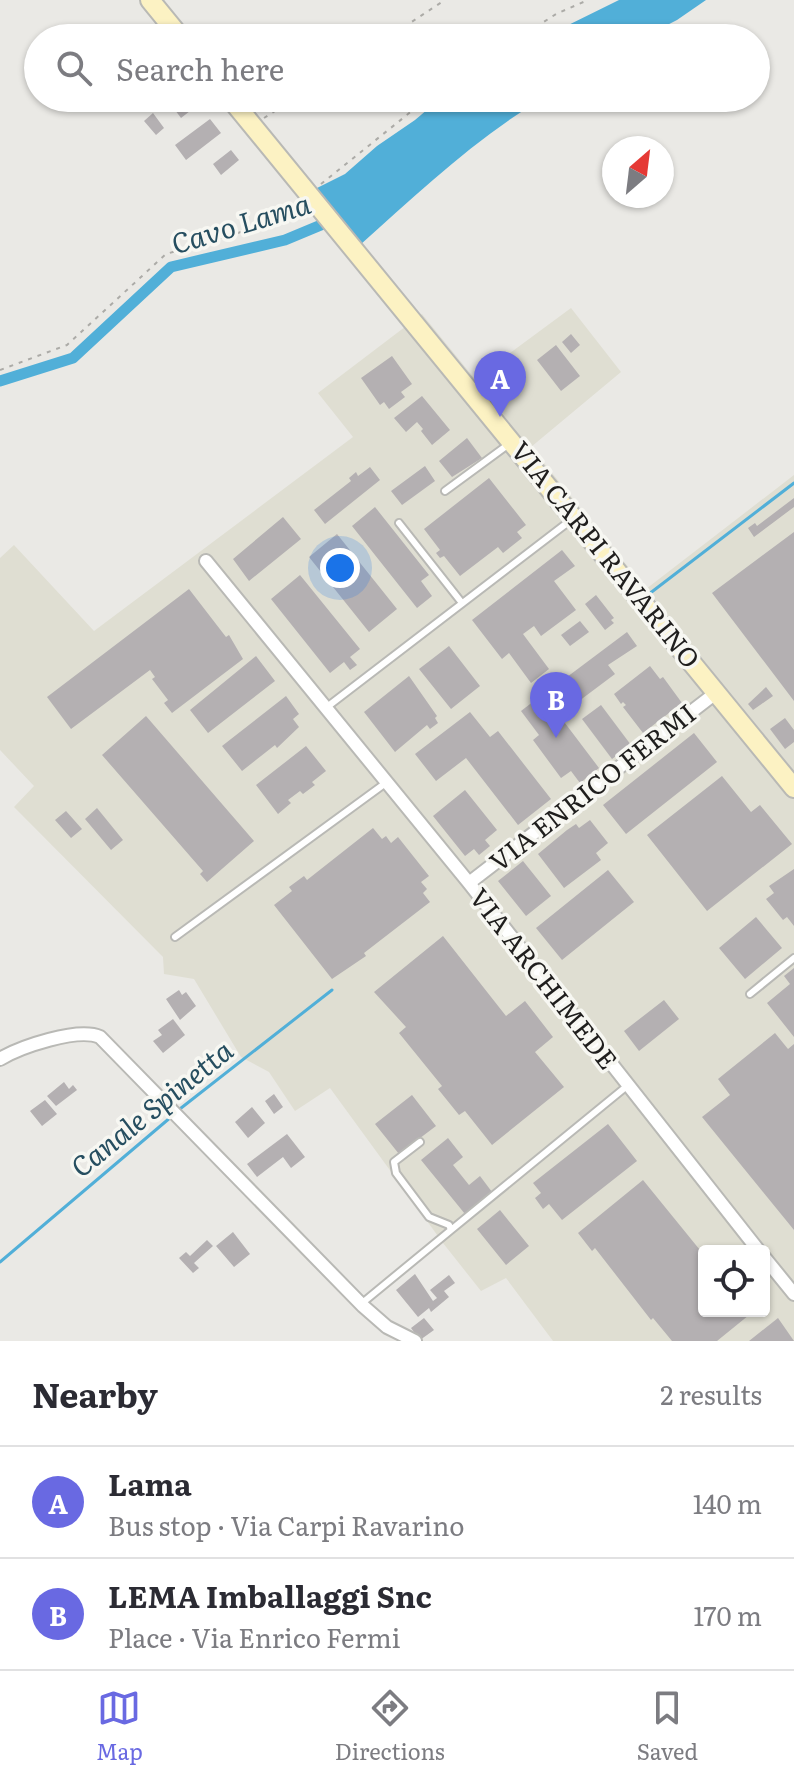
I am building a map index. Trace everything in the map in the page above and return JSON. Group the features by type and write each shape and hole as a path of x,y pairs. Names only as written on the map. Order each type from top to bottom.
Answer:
{"main road":[{"path":"150,0 170,24"},
{"name":"VIA CARPI RAVARINO","path":"242,112 312,193 354,249 794,788"}],"street":[{"name":"VIA ARCHIMEDE","path":"206,561 469,883 754,1245"},
{"name":"VIA ENRICO FERMI","path":"469,883 717,692"},
{"path":"0,1059 25,1047 68,1036 83,1034 100,1037 361,1304 387,1327 415,1341"},
{"path":"770,1264 794,1294"}],"lane":[{"path":"445,491 512,441"},
{"path":"327,707 574,517"},
{"path":"399,523 462,603"},
{"path":"175,937 387,782"},
{"path":"750,994 794,958"},
{"path":"361,1304 627,1086"},
{"path":"420,1142 394,1162 396,1173 429,1217 449,1225 451,1230"}],"path":[{"path":"408,24 445,0"},
{"path":"541,24 588,0"},
{"path":"253,125 273,112"},
{"path":"312,193 411,112"},
{"path":"0,370 67,345 166,254 299,215"}],"shaded area":[{"path":"571,308 621,372 531,447 646,589 794,475 794,1341 553,1341 506,1278 481,1291 330,1088 295,1111 269,1072 241,1057 194,979 164,974 163,957 14,807 34,786 0,750 0,558 14,545 94,631 353,437 318,393 422,314 475,379"}],"water":[{"path":"619,0 706,0 669,24 570,24"},
{"path":"424,112 521,112 426,186 360,245 313,190 345,174 377,146"}],"building":[{"path":"153,113 164,128 156,135 144,121"},
{"path":"210,119 221,133 186,160 175,145"},
{"path":"231,150 239,160 221,175 213,164"},
{"path":"571,334 580,345 571,353 562,342"},
{"path":"556,345 580,376 561,391 537,360"},
{"path":"392,356 412,384 401,392 405,397 389,409 384,402 380,405 361,378"},
{"path":"422,396 450,430 432,445 417,422 406,432 394,418"},
{"path":"467,438 482,458 452,477 439,461"},
{"path":"425,466 435,481 402,505 391,491"},
{"path":"370,467 380,480 325,524 314,510 351,481 349,478 356,472 358,476"},
{"path":"489,478 526,525 517,532 522,538 503,553 498,547 460,576 444,556 440,558 436,553 440,550 424,529"},
{"path":"794,498 794,507 754,537 748,528 755,523 757,526"},
{"path":"375,507 429,575 421,581 432,596 417,608 352,526"},
{"path":"283,517 301,539 249,581 233,559"},
{"path":"794,532 794,701 712,593"},
{"path":"337,534 397,609 369,632 309,557"},
{"path":"562,550 575,566 554,581 576,610 541,636 534,626 523,634 549,669 531,683 509,653 502,659 472,620"},
{"path":"300,575 360,649 350,657 357,665 350,670 344,662 330,673 271,599"},
{"path":"189,589 226,637 229,635 243,659 172,713 164,703 168,700 152,679 155,677 150,670 71,729 47,697"},
{"path":"596,595 614,618 611,620 614,623 605,630 585,604"},
{"path":"580,621 589,632 570,646 561,635"},
{"path":"627,632 637,646 608,665 615,674 575,704 559,683"},
{"path":"449,646 480,686 451,709 419,669"},
{"path":"256,656 275,681 208,733 190,710"},
{"path":"650,666 660,679 663,677 682,703 643,733 623,707 626,705 621,704 614,694"},
{"path":"409,676 437,716 438,723 430,729 427,725 395,752 364,712"},
{"path":"766,687 773,696 753,710 748,704"},
{"path":"543,694 599,768 580,783 571,771 561,778 533,740 539,735 521,711"},
{"path":"286,696 299,714 293,719 299,727 277,748 275,745 242,771 222,746"},
{"path":"601,705 631,745 612,759 582,719"},
{"path":"470,712 490,737 498,731 551,799 518,825 466,758 436,781 415,754"},
{"path":"146,716 254,841 207,882 200,874 203,871 102,755"},
{"path":"785,718 794,730 794,742 785,749 770,729"},
{"path":"694,733 717,762 626,834 603,805"},
{"path":"306,746 326,771 312,782 315,785 288,800 291,803 278,814 256,785"},
{"path":"722,776 751,812 760,805 792,844 707,911 647,835"},
{"path":"465,790 497,830 485,840 490,846 479,855 474,849 465,856 433,816"},
{"path":"97,808 123,840 111,850 85,819"},
{"path":"66,811 82,829 71,838 55,820"},
{"path":"590,820 608,843 596,853 601,860 564,888 538,854 576,824 579,828"},
{"path":"373,828 382,839 386,836 391,843 398,837 429,876 421,882 427,889 423,893 430,902 364,953 366,956 332,979 274,905 292,891 289,887 304,876 307,880"},
{"path":"523,861 551,896 526,916 498,881"},
{"path":"794,869 794,926 787,917 783,920 766,899 774,893 769,886"},
{"path":"608,870 634,902 562,960 536,928"},
{"path":"756,917 782,948 745,979 719,948"},
{"path":"443,936 506,1016 525,1001 553,1037 535,1052 564,1087 492,1145 465,1111 459,1115 438,1089 442,1086 399,1033 406,1027 374,992"},
{"path":"794,968 794,1037 767,1003 790,984 784,976"},
{"path":"179,990 182,995 186,992 196,1006 180,1020 166,999"},
{"path":"664,1000 679,1019 639,1051 624,1031"},
{"path":"173,1019 185,1035 163,1053 153,1041 162,1035 158,1030"},
{"path":"775,1033 788,1049 794,1044 794,1230 702,1117 730,1095 718,1079"},
{"path":"64,1082 69,1089 73,1085 77,1090 56,1106 47,1096"},
{"path":"274,1094 283,1107 274,1114 265,1101"},
{"path":"412,1095 436,1126 399,1154 375,1124"},
{"path":"45,1100 57,1114 42,1126 30,1111"},
{"path":"252,1107 265,1123 248,1138 235,1122"},
{"path":"608,1124 637,1161 562,1220 549,1204 543,1209 535,1198 541,1193 533,1183"},
{"path":"287,1134 305,1157 291,1168 283,1157 257,1177 247,1164"},
{"path":"448,1138 463,1157 453,1165 469,1185 480,1176 492,1192 465,1214 421,1160"},
{"path":"643,1180 698,1248 698,1317 747,1317 717,1341 672,1341 653,1318 651,1320 595,1248 592,1251 578,1233"},
{"path":"500,1210 529,1246 506,1265 477,1229"},
{"path":"233,1232 250,1254 234,1267 216,1246"},
{"path":"207,1240 213,1246 194,1263 199,1268 193,1273 179,1258 186,1252 190,1256"},
{"path":"415,1274 433,1301 437,1298 430,1290 449,1275 455,1283 444,1291 449,1297 431,1312 429,1308 418,1317 396,1290"},
{"path":"424,1318 434,1330 420,1340 411,1328"},
{"path":"778,1318 794,1341 749,1341"}],"waterway":[{"name":"Cavo Lama","path":"0,381 73,358 171,267 285,240 333,220"},
{"name":"Canale Spinetta","path":"649,594 794,483"},
{"name":"Canale Spinetta","path":"176,1112 332,990"},
{"name":"Canale Spinetta","path":"0,1262 171,1117"}],"place":[{"name":"Lama","path":"500,417"},
{"name":"LEMA Imballaggi Snc","path":"556,738"}]}
